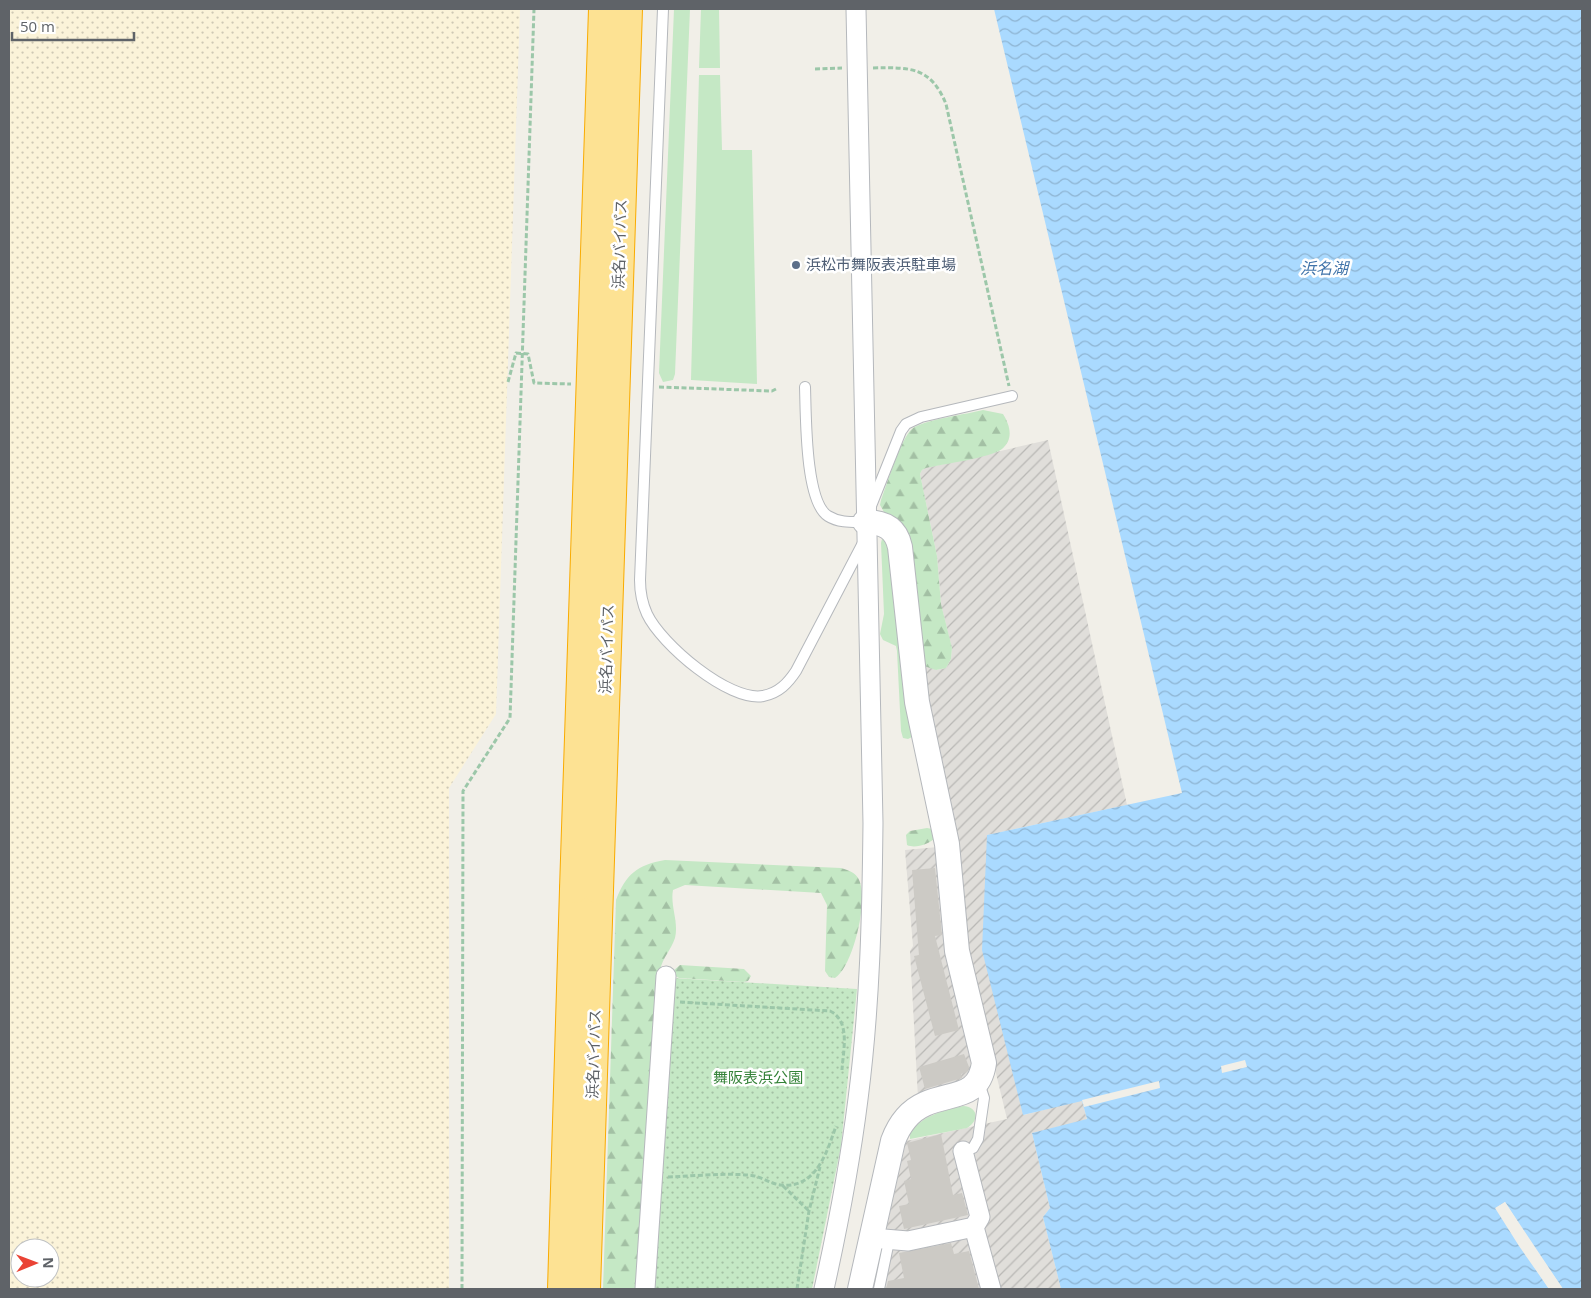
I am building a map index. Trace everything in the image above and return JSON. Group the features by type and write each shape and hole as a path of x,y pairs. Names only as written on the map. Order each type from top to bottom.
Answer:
{"highway":[{"name":"浜名バイパス","path":"586,1289 587,890 603,9"},
{"name":"浜名バイパス","path":"562,1289 587,890 628,9"}],"street":[{"path":"824,1289 852,1148 868,996 873,823 865,530 856,9"},
{"path":"860,1289 880,1239 893,1141 898,1129 910,1114 925,1104 962,1094 976,1084 983,1073 984,1063 957,951 947,844 917,702 898,537 892,529 884,524 865,530"},
{"path":"645,1289 666,976"},
{"path":"962,1151 980,1217 974,1227 991,1289"},
{"path":"880,1239 908,1241 974,1227"}],"lane":[{"path":"664,9 640,580 643,605 655,626 678,652 705,673 741,693 762,696 776,692 788,683 796,671 865,530 901,431 906,424 921,417 1012,396"},
{"path":"805,387 811,482 818,507 826,516 865,530"},
{"path":"962,1151 973,1148 978,1140 984,1098 981,1089 976,1084"},
{"path":"879,1289 880,1239"}],"path":[{"path":"462,1289 462,792 510,718 534,9"},
{"path":"814,69 843,68"},
{"path":"870,68 905,68 920,72 931,78 940,89 946,104 1012,396"},
{"path":"508,382 516,353 528,354 534,383 563,384"},
{"path":"662,388 772,391 778,388"},
{"path":"679,1002 830,1011 841,1019 843,1024 842,1075"},
{"path":"797,1289 809,1211 822,1161 837,1120"},
{"path":"667,1177 746,1175 783,1186 792,1185 810,1176 822,1161"},
{"path":"783,1186 809,1211"}],"shaded area":[{"path":"1048,440 1127,805 987,835 1024,1115 1082,1100 1087,1120 1032,1133 1050,1208 1043,1217 1061,1289 873,1289 906,1141 1007,1119 966,949 920,657 936,670 946,668 951,659 952,649 941,604 937,556 920,474 926,468"},
{"path":"938,847 974,1055 971,1077 918,1098 910,951 913,946 905,850"}],"green space":[{"path":"674,9 690,9 675,374 673,380 663,382 659,373"},
{"path":"701,9 719,9 720,68 699,68"},
{"path":"699,75 720,75 722,150 752,150 757,384 691,380"},
{"path":"983,410 1003,414 1010,432 1006,445 996,452 977,458 926,468 920,474 937,556 941,604 952,648 951,659 946,668 936,670 924,666 885,514 880,505 899,451 912,429 935,420"},
{"path":"886,538 890,541 913,730 912,737 908,739 903,738 901,731 896,646 883,640 880,634 884,614 881,543 882,539"},
{"path":"932,829 935,838 922,845 907,845 906,835 910,831"},
{"path":"665,860 841,868 848,870 858,878 861,887 861,915 858,931 848,960 842,971 835,978 829,977 825,971 827,905 821,893 685,885 673,890 676,932 660,970 639,1289 603,1289 616,900 624,883 634,872 647,865"},
{"path":"680,965 744,969 751,976 748,981 743,982 679,978 675,976 673,971"},
{"name":"舞阪表浜公園","path":"673,978 857,989 841,1146 812,1289 652,1289"},
{"path":"963,1106 972,1109 976,1115 974,1122 967,1128 910,1139 910,1133 927,1118 940,1112"}],"sand":[{"path":"9,9 520,9 496,714 449,788 449,1289 9,1289"}],"water":[{"name":"浜名湖","path":"994,9 1582,9 1582,1289 1563,1289 1505,1202 1496,1208 1549,1289 1061,1289 1043,1217 1050,1208 1032,1133 1087,1119 1082,1101 1023,1115 982,950 987,835 1182,793"}],"pier":[{"path":"1245,1060 1247,1067 1222,1073 1221,1066"},
{"path":"1159,1081 1160,1088 1084,1107 1082,1100"},
{"path":"1505,1202 1563,1289 1560,1289 1504,1206 1499,1209 1552,1289 1549,1289 1519,1246 1495,1208"}],"building":[{"path":"935,868 942,935 935,936 959,1030 935,1036 914,956 919,955 912,870"},
{"path":"964,1054 969,1067 967,1072 961,1074 962,1078 925,1089 919,1067"},
{"path":"941,1134 953,1195 962,1193 968,1215 904,1229 899,1206 909,1204 904,1181 911,1179 907,1161 911,1160 907,1143"},
{"path":"951,1243 954,1254 969,1251 979,1289 886,1289 888,1281 904,1278 899,1253"}],"place":[{"name":"浜松市舞阪表浜駐車場","path":"796,265"}]}
